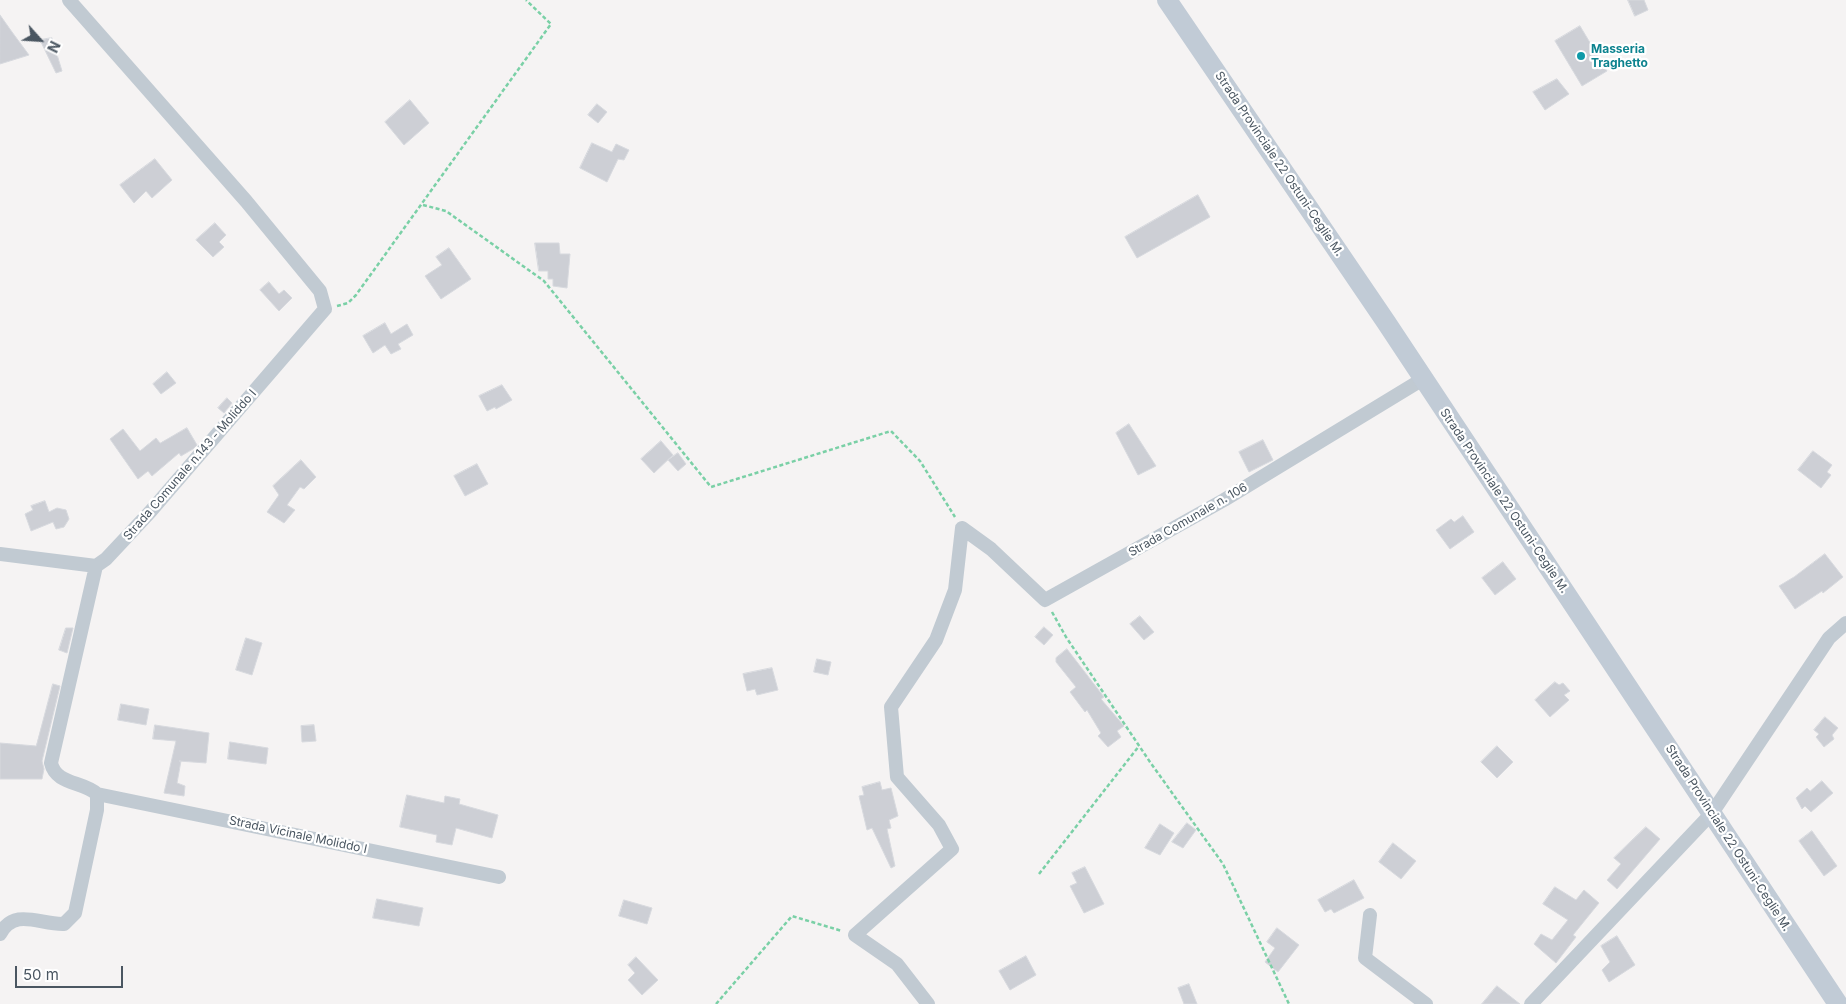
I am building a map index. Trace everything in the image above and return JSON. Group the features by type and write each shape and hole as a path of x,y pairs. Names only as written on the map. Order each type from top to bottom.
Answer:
{"main road":[{"name":"Strada Provinciale 22 Ostuni-Ceglie M.","path":"1167,0 1423,379 1838,1004"}],"street":[{"path":"69,0 252,208 320,291 325,309"},
{"name":"Strada Comunale n.143 - Moliddo I","path":"96,566 106,559 150,512 325,309"},
{"name":"Strada Comunale n. 106","path":"1045,600 1224,500 1423,379"},
{"path":"928,1004 896,964 855,935 952,848 939,825 897,777 891,707 936,640 955,590 962,528 991,549 1045,600"},
{"path":"0,554 96,566 51,763 53,770 58,776 90,787 97,794 97,810 75,913 72,918 64,924 57,925 19,918 9,922 0,934"},
{"path":"1531,1004 1712,813 1829,638 1846,623"},
{"name":"Strada Vicinale Moliddo I","path":"97,794 499,877"},
{"path":"1370,914 1365,958 1426,1004"}],"path":[{"path":"325,309 348,303 356,295 423,205 551,24 526,0"},
{"path":"423,205 446,211 544,281 711,487 891,431 920,461 962,528"},
{"path":"1045,600 1066,637 1139,746 1223,864 1289,1004"},
{"path":"1039,874 1139,746"},
{"path":"716,1004 792,916 855,935"}],"building":[{"path":"1628,0 1644,0 1648,10 1635,16"},
{"path":"0,15 12,32 29,55 0,64"},
{"name":"Masseria Traghetto","path":"1580,26 1607,71 1582,86 1555,41"},
{"path":"52,38 62,71 56,73 40,40"},
{"path":"1557,79 1569,94 1545,110 1533,92"},
{"path":"410,100 429,123 404,145 385,122"},
{"path":"597,104 607,112 598,123 588,115"},
{"path":"592,143 612,152 616,144 629,150 624,160 618,159 607,182 580,168"},
{"path":"155,159 172,180 152,198 146,191 134,203 120,185"},
{"path":"1198,195 1210,217 1137,258 1125,237"},
{"path":"215,223 226,235 219,242 224,247 213,257 196,240"},
{"path":"535,243 559,243 560,254 570,254 567,288 553,286 553,279 548,279 548,271 539,271"},
{"path":"449,248 471,279 441,299 425,276 442,265 436,257"},
{"path":"269,282 279,294 284,290 292,298 279,311 260,290"},
{"path":"385,323 391,334 407,324 413,335 398,344 401,349 391,354 385,345 373,353 363,336"},
{"path":"167,372 176,383 161,394 153,384"},
{"path":"502,385 512,400 496,409 495,407 487,411 479,396"},
{"path":"227,398 232,403 224,413 218,408"},
{"path":"1129,424 1156,466 1138,475 1116,433"},
{"path":"187,428 197,445 181,456 179,453 152,476 148,471 138,479 110,439 123,429 140,451 156,438 160,443"},
{"path":"1263,440 1273,460 1249,472 1239,452"},
{"path":"661,441 673,455 654,473 641,459"},
{"path":"1813,451 1832,465 1827,472 1831,475 1821,488 1798,470"},
{"path":"678,453 686,464 678,471 668,460"},
{"path":"301,460 316,477 304,489 300,487 287,505 295,510 284,523 267,512 279,495 273,486"},
{"path":"477,464 488,484 465,496 454,476"},
{"path":"45,501 49,512 57,508 66,510 69,519 64,527 56,529 53,522 31,531 25,514 33,510 31,506"},
{"path":"1463,516 1474,532 1450,549 1436,530 1451,519 1454,522"},
{"path":"1825,554 1843,577 1823,593 1822,591 1795,609 1779,586"},
{"path":"1503,562 1516,579 1495,595 1482,578"},
{"path":"1140,616 1154,632 1144,640 1130,624"},
{"path":"1044,627 1053,635 1044,645 1035,637"},
{"path":"66,628 73,628 67,653 59,650"},
{"path":"246,638 262,643 252,675 236,670"},
{"path":"1067,649 1104,697 1101,699 1124,726 1117,731 1121,737 1108,747 1098,736 1101,733 1087,710 1085,712 1070,692 1076,687 1056,662 1056,658"},
{"path":"817,659 831,662 828,675 814,672"},
{"path":"772,668 778,690 757,695 755,689 747,691 743,674"},
{"path":"1555,682 1559,685 1563,683 1570,691 1564,695 1569,700 1550,717 1535,700"},
{"path":"53,684 60,686 42,761 44,769 42,779 0,779 0,743 36,746"},
{"path":"121,704 149,709 146,725 118,720"},
{"path":"1825,717 1838,728 1832,735 1834,739 1824,747 1816,737 1819,734 1814,730"},
{"path":"155,725 209,733 206,763 181,761 177,783 185,786 184,796 164,793 176,741 153,739"},
{"path":"314,725 316,741 302,742 301,726"},
{"path":"230,742 268,748 266,764 228,759"},
{"path":"1497,746 1513,762 1497,778 1481,762"},
{"path":"1822,781 1833,793 1811,812 1805,806 1802,809 1796,798 1807,788 1810,791"},
{"path":"880,782 882,790 891,788 898,816 889,820 891,828 887,829 895,866 891,868 872,828 867,830 859,796 864,795 862,787"},
{"path":"407,795 444,803 445,796 460,799 459,804 498,815 492,838 456,828 452,845 436,842 437,835 400,827"},
{"path":"1187,823 1196,830 1183,848 1172,842"},
{"path":"1160,824 1174,833 1160,855 1145,848"},
{"path":"1646,827 1660,839 1617,889 1607,880 1621,864 1614,858"},
{"path":"1812,831 1837,866 1824,876 1799,841"},
{"path":"1393,843 1416,861 1401,879 1379,862"},
{"path":"1085,867 1104,904 1084,913 1070,886 1077,883 1072,873"},
{"path":"1354,880 1364,898 1334,913 1331,909 1325,912 1318,900"},
{"path":"1555,887 1576,900 1584,890 1599,903 1573,935 1576,937 1556,963 1534,944 1541,934 1552,940 1568,920 1543,904"},
{"path":"377,899 423,908 419,926 373,918"},
{"path":"624,900 652,908 647,924 619,916"},
{"path":"1277,928 1299,945 1278,972 1265,962 1275,948 1267,942"},
{"path":"1617,936 1635,965 1609,982 1602,970 1610,962 1601,946"},
{"path":"1026,956 1036,975 1010,990 999,971"},
{"path":"636,957 658,980 642,995 628,980 635,973 628,965"},
{"path":"1189,984 1197,1004 1184,1004 1178,988"},
{"path":"1497,986 1520,1004 1482,1004"}],"place":[{"name":"Masseria Traghetto","path":"1581,56"}]}
